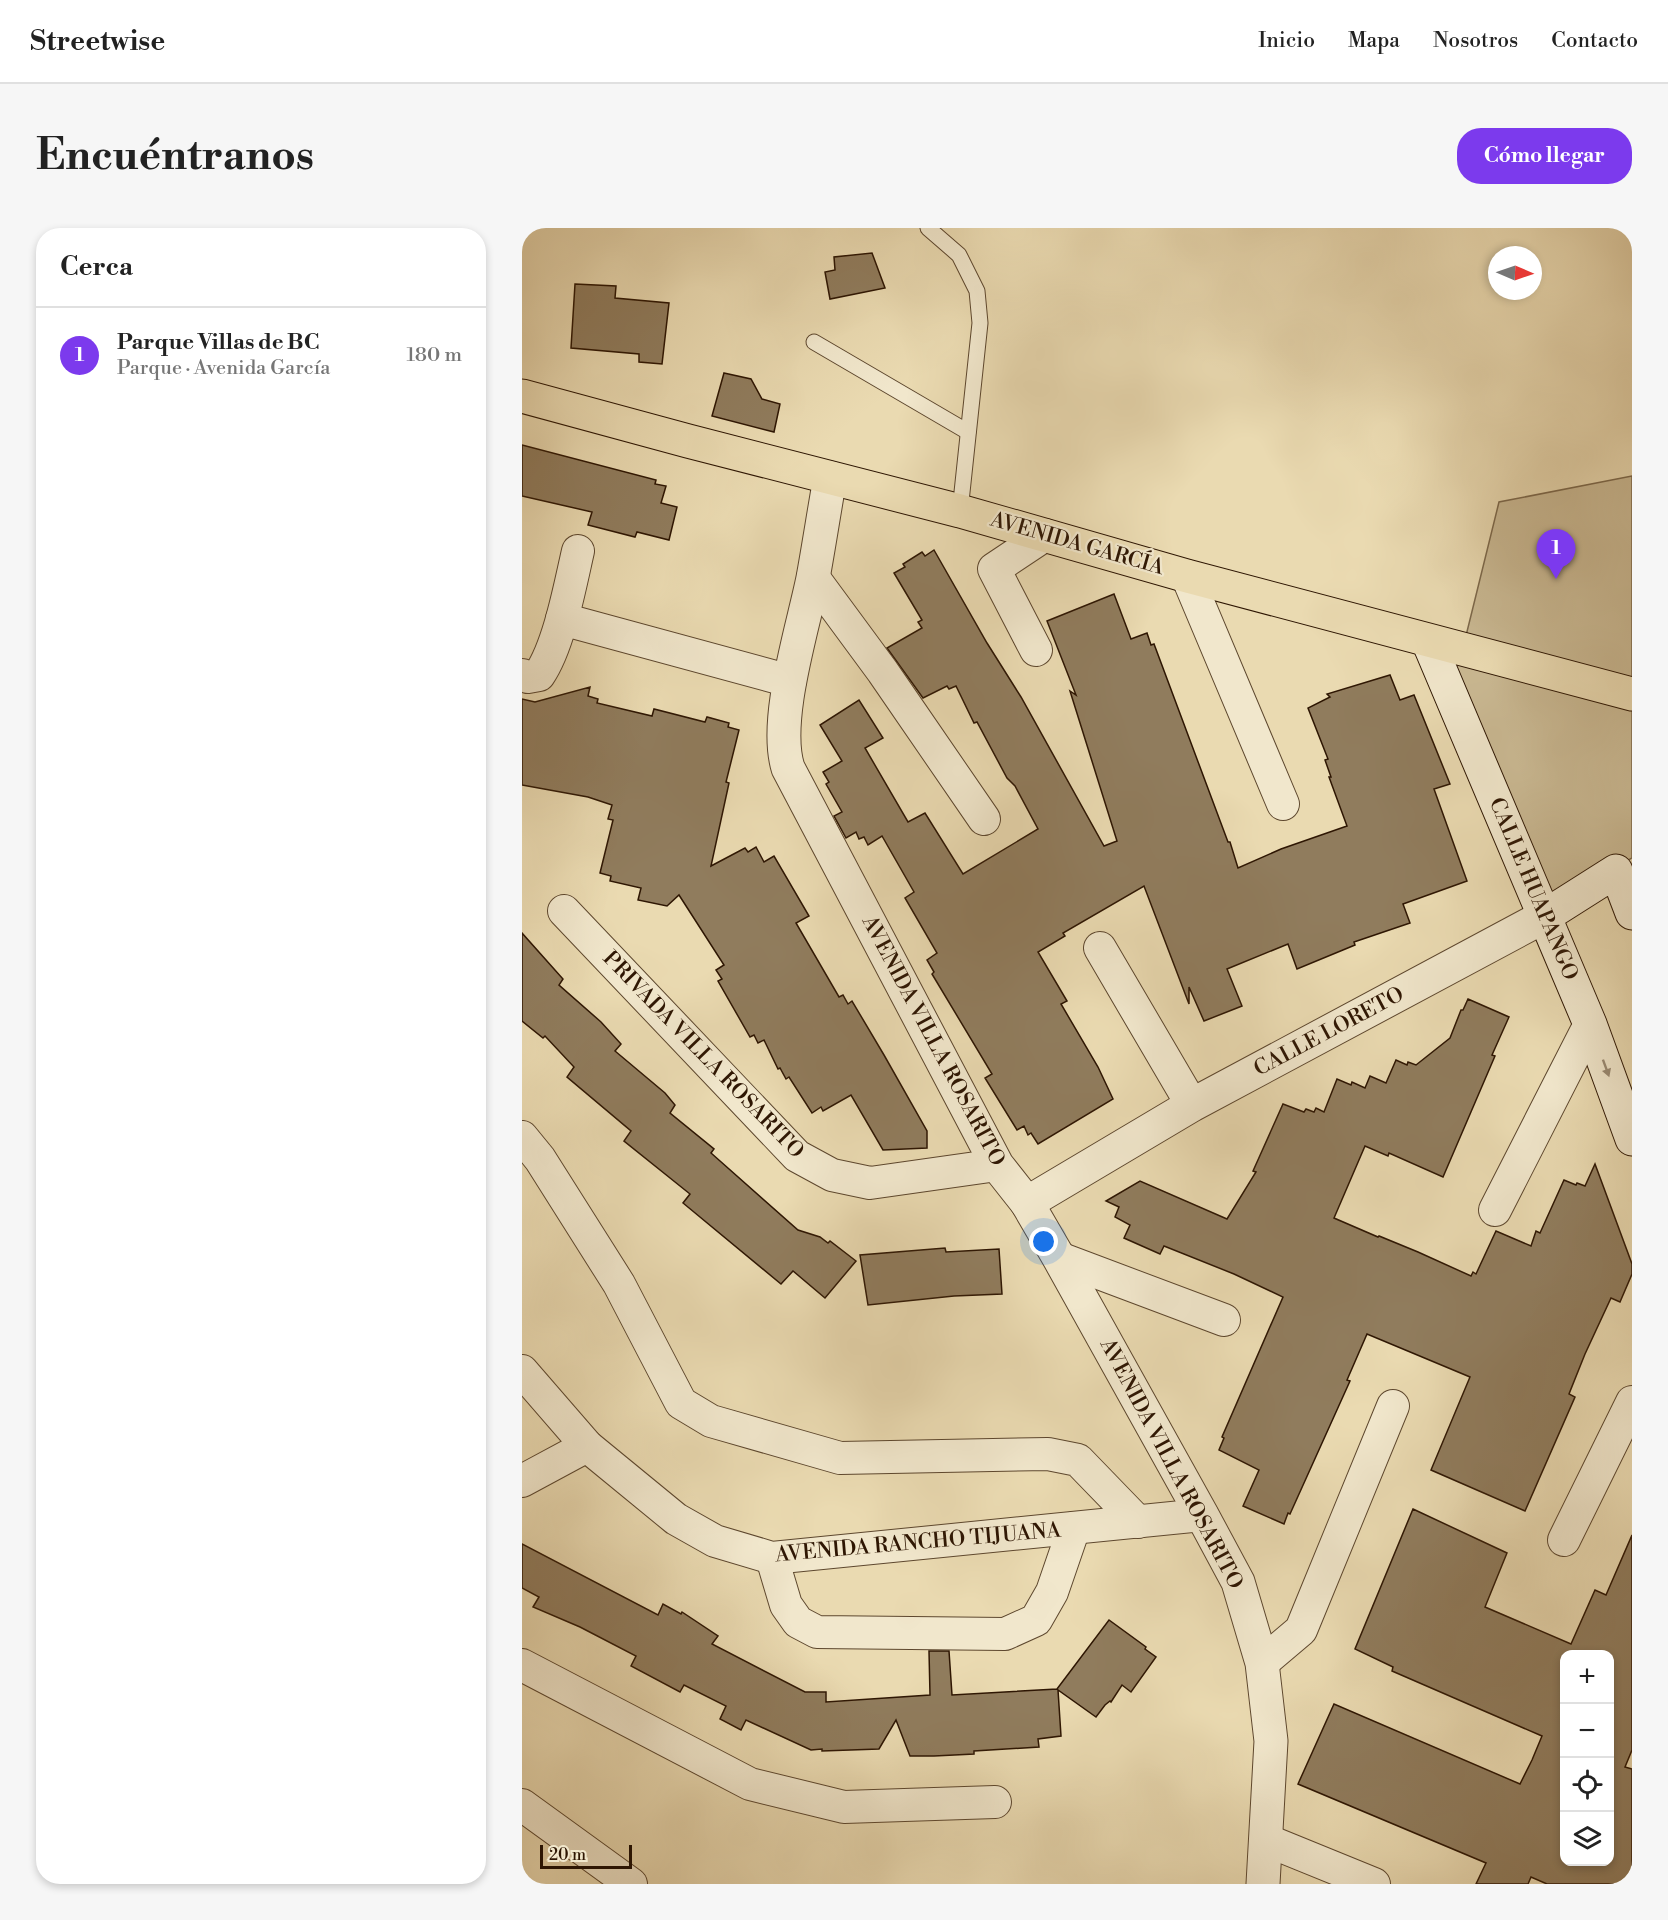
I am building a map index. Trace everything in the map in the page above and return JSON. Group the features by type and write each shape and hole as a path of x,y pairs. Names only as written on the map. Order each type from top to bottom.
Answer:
{"main road":[{"name":"AVENIDA GARCÍA","path":"522,396 960,511 1187,576 1632,694"}],"street":[{"name":"AVENIDA VILLA ROSARITO","path":"830,478 813,577 790,681 783,738 788,768 997,1165 1027,1203 1059,1258 1238,1582 1262,1664 1271,1741 1263,1884"},
{"path":"1036,650 994,570 1045,535"},
{"path":"522,675 528,677 539,675 545,666 562,619 578,552"},
{"path":"1187,576 1283,804"},
{"path":"813,577 883,672 984,819"},
{"path":"562,619 790,681"},
{"name":"CALLE HUAPANGO","path":"1428,640 1590,1024 1632,1139"},
{"path":"1624,866 1632,913"},
{"name":"CALLE LORETO","path":"1027,1203 1192,1105 1545,916 1624,866"},
{"name":"PRIVADA VILLA ROSARITO","path":"564,911 797,1156 832,1175 870,1183 997,1165"},
{"path":"1100,948 1192,1105"},
{"path":"1495,1210 1590,1024"},
{"path":"522,1137 540,1159 619,1284 681,1403 711,1421 840,1458 1048,1454 1078,1460 1138,1522"},
{"path":"1059,1258 1224,1320"},
{"name":"AVENIDA RANCHO TIJUANA","path":"522,1371 587,1446 676,1519 715,1541 772,1558 1202,1515"},
{"path":"1564,1540 1632,1402"},
{"path":"1262,1664 1301,1630 1393,1406"},
{"path":"522,1481 587,1446"},
{"path":"772,1558 786,1605 798,1622 818,1632 1005,1634 1036,1620 1052,1592 1074,1528"},
{"path":"522,1665 750,1784 844,1808 995,1802"},
{"path":"522,1805 631,1884"},
{"path":"1266,1840 1374,1884"}],"lane":[{"path":"928,228 958,255 977,291 980,323 960,511"},
{"path":"814,342 968,432"}],"shaded area":[{"path":"1632,476 1632,858 1532,917 1425,646 1461,656 1499,502"}],"building":[{"path":"872,253 885,288 830,299 825,272 835,270 834,257"},
{"path":"575,284 616,286 615,298 669,303 662,364 639,362 639,354 571,348"},
{"path":"724,373 751,379 762,399 780,404 774,432 712,416"},
{"path":"522,445 656,480 655,484 666,486 661,503 677,507 669,540 637,532 635,537 588,525 592,512 522,496"},
{"path":"934,550 1021,697 1104,846 1117,841 1070,691 1076,695 1047,621 1114,594 1131,639 1147,633 1151,645 1154,644 1238,868 1281,849 1347,826 1329,777 1331,777 1325,760 1328,759 1308,708 1330,697 1327,694 1390,675 1400,700 1414,695 1450,784 1434,789 1467,881 1403,904 1410,923 1354,942 1355,945 1297,969 1288,944 1227,969 1242,1006 1204,1021 1189,987 1189,1004 1144,886 1063,933 1065,936 1038,952 1067,1001 1061,1004 1098,1067 1113,1099 1038,1144 1031,1133 1028,1135 1024,1126 1017,1130 985,1078 992,1074 932,974 934,972 927,960 937,953 905,898 914,892 882,836 868,845 864,837 859,839 856,832 846,838 834,816 842,812 826,784 829,782 823,772 842,761 820,725 859,700 883,738 865,748 908,822 925,813 963,874 1038,829 977,722 974,723 956,686 949,689 947,686 923,698 887,648 922,628 918,622 922,620 894,573 905,567 903,564 922,552 925,556"},
{"path":"590,687 588,696 598,699 597,703 652,716 654,709 705,722 707,717 729,723 728,727 739,730 726,782 729,783 711,866 745,848 748,852 756,847 764,862 774,856 809,916 796,923 839,997 843,995 848,1004 852,1001 884,1055 927,1131 927,1148 883,1150 851,1095 823,1111 821,1107 812,1113 789,1077 786,1079 780,1068 778,1069 764,1040 758,1043 754,1035 750,1037 718,981 722,979 716,970 724,965 679,895 667,906 638,900 641,888 610,881 611,876 600,873 613,820 608,819 612,805 588,797 522,785 522,699 535,702"},
{"path":"522,933 563,979 559,985 601,1022 621,1044 615,1051 665,1093 675,1105 670,1113 714,1149 711,1153 798,1230 820,1237 828,1243 830,1241 856,1261 825,1298 793,1271 781,1284 683,1203 690,1194 624,1141 631,1131 567,1077 574,1067 545,1036 543,1038 522,1021"},
{"path":"1468,999 1509,1017 1492,1055 1495,1056 1443,1177 1389,1153 1388,1156 1365,1146 1334,1218 1471,1276 1473,1272 1476,1274 1496,1231 1531,1246 1536,1231 1540,1233 1564,1180 1585,1186 1595,1164 1632,1264 1632,1274 1620,1302 1611,1298 1585,1354 1569,1394 1575,1397 1525,1511 1431,1470 1470,1377 1367,1334 1347,1380 1350,1381 1284,1524 1243,1506 1259,1470 1219,1450 1224,1438 1222,1437 1283,1297 1234,1274 1164,1246 1160,1254 1124,1238 1130,1225 1115,1217 1119,1207 1106,1201 1140,1181 1227,1219 1256,1172 1253,1171 1283,1104 1304,1112 1306,1109 1314,1112 1316,1108 1324,1112 1337,1079 1365,1088 1370,1076 1386,1083 1396,1060 1407,1065 1408,1062 1416,1065 1450,1038"},
{"path":"945,1248 946,1252 999,1249 1002,1294 954,1296 868,1305 860,1255"},
{"path":"1413,1509 1507,1553 1485,1607 1571,1644 1595,1590 1606,1595 1632,1535 1632,1750 1625,1767 1632,1769 1632,1884 1547,1884 1531,1877 1528,1884 1476,1884 1486,1863 1298,1784 1334,1704 1520,1784 1542,1736 1392,1671 1393,1667 1355,1649"},
{"path":"522,1544 658,1615 663,1604 681,1614 682,1612 718,1636 712,1644 805,1692 826,1692 826,1702 930,1695 929,1651 949,1651 952,1695 1057,1689 1109,1620 1156,1657 1131,1692 1122,1685 1111,1702 1105,1705 1096,1717 1058,1690 1061,1736 1038,1739 1039,1747 974,1751 974,1754 910,1756 896,1720 879,1749 811,1750 746,1720 741,1730 720,1719 726,1706 684,1685 680,1692 631,1666 636,1656 580,1627 533,1607 539,1597 522,1588"}],"place":[{"name":"Parque Villas de BC","path":"1556,579"}]}
